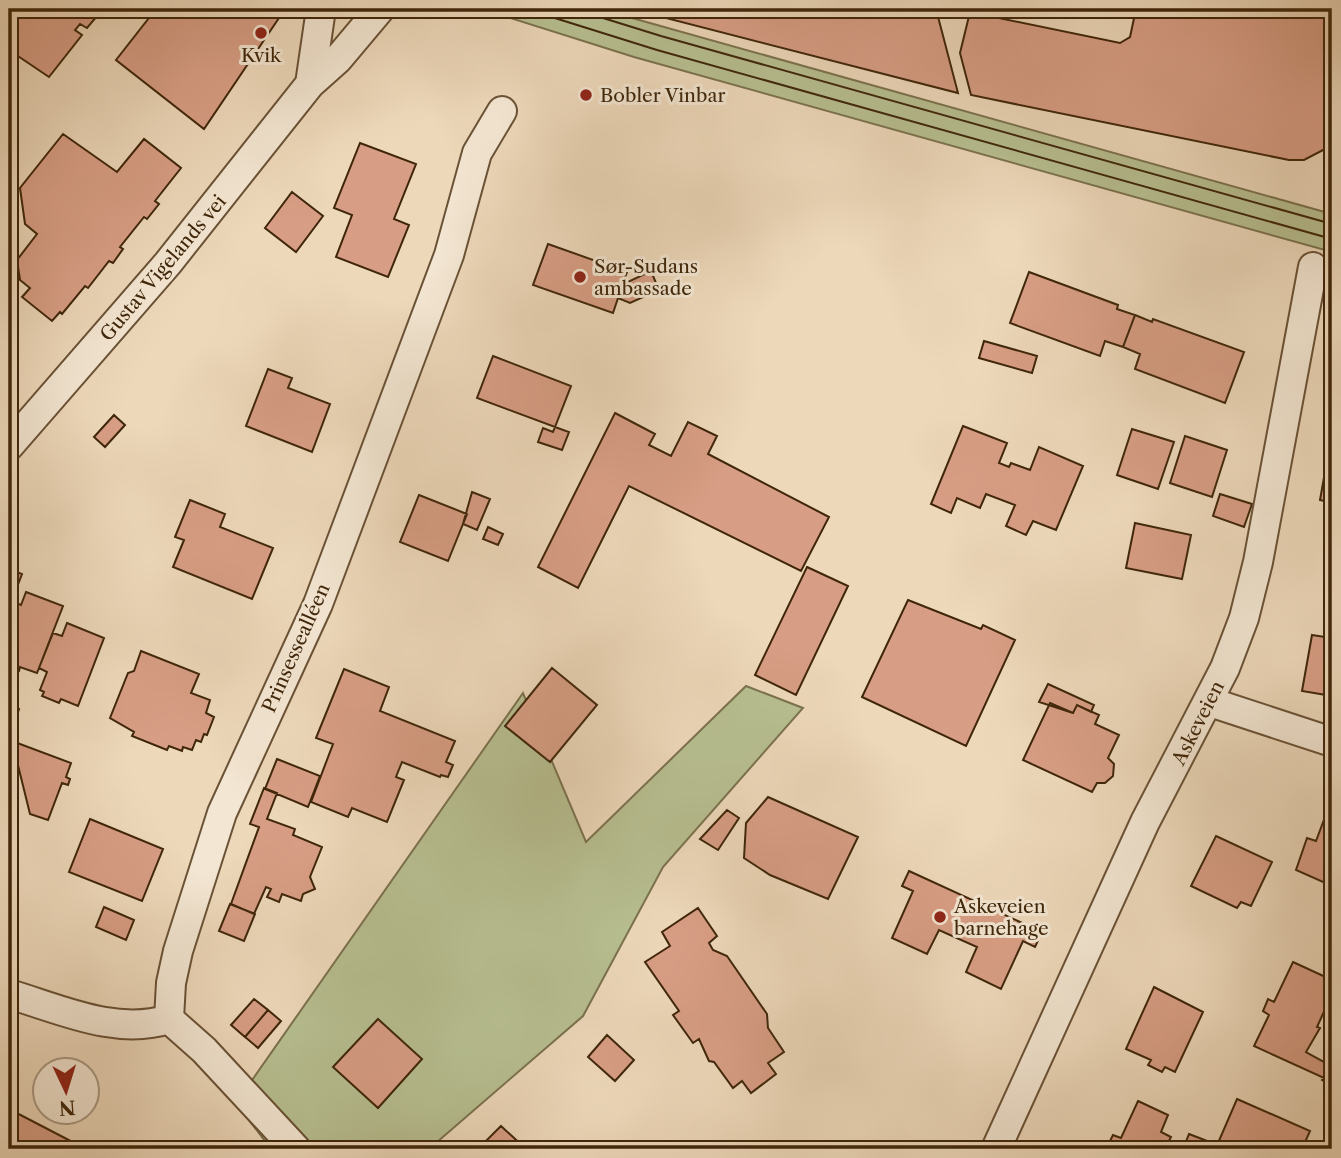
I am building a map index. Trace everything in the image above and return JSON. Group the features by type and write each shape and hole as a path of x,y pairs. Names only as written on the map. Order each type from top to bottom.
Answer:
{"street":[{"path":"310,84 321,9"},
{"name":"Gustav Vigelands vei","path":"9,446 168,263 310,84 338,59 380,9"},
{"name":"Prinsessealléen","path":"169,1019 171,984 178,951 222,813 318,604 449,255 477,153 502,110"},
{"name":"Askeveien","path":"996,1149 1146,822 1210,702 1244,618 1258,562 1313,267"},
{"path":"1210,702 1332,742"},
{"path":"9,994 134,1027 169,1019 204,1050 296,1149"}],"green space":[{"path":"600,9 1332,214 1332,252 634,57 485,10"},
{"path":"746,686 803,708 663,867 583,1016 429,1149 271,1149 236,1103 523,693 586,842"}],"building":[{"path":"9,9 103,9 87,28 80,24 75,30 82,35 49,77 9,50"},
{"path":"156,9 285,9 204,129 116,60"},
{"path":"660,9 936,9 958,93 662,17"},
{"path":"1136,9 1332,9 1332,137 1327,148 1304,160 1289,160 971,95 960,53 970,12 1120,43 1130,37"},
{"path":"63,134 117,172 144,139 181,168 155,201 159,204 147,219 144,217 120,247 123,249 113,263 109,261 88,288 85,286 62,314 60,312 52,321 22,297 30,288 20,280 17,260 37,234 25,224 20,188"},
{"path":"360,143 416,164 394,219 409,225 388,277 336,257 352,215 334,208"},
{"path":"292,192 323,216 296,252 265,228"},
{"path":"548,244 627,272 624,280 628,282 651,271 659,290 630,303 618,298 613,313 533,285"},
{"path":"1029,272 1118,305 1117,309 1135,315 1123,347 1105,341 1100,356 1010,323"},
{"path":"1135,315 1244,352 1225,403 1135,369 1140,354 1123,347"},
{"path":"984,341 1037,356 1032,373 979,358"},
{"path":"493,356 571,386 555,427 477,398"},
{"path":"268,369 292,378 288,388 330,404 312,452 246,426"},
{"path":"615,413 655,434 649,445 671,456 688,422 717,436 708,454 829,517 801,571 629,486 578,588 538,567"},
{"path":"114,415 125,425 105,447 94,437"},
{"path":"963,426 1007,443 999,463 1009,467 1011,463 1030,470 1039,447 1083,466 1056,530 1033,521 1026,535 1006,526 1015,505 986,494 980,508 957,498 951,513 931,504"},
{"path":"555,427 569,432 562,450 538,442 543,428 553,432"},
{"path":"1132,429 1174,442 1158,489 1117,475"},
{"path":"1332,432 1332,503 1320,500"},
{"path":"1185,436 1227,450 1212,497 1170,483"},
{"path":"472,492 490,499 477,530 463,524"},
{"path":"1220,494 1252,504 1244,527 1213,516"},
{"path":"419,495 467,514 448,561 400,542"},
{"path":"190,500 225,514 220,527 273,548 252,599 173,567 184,540 175,537"},
{"path":"1135,523 1191,535 1182,579 1126,568"},
{"path":"488,527 503,534 498,545 483,539"},
{"path":"807,567 848,586 796,695 755,675"},
{"path":"9,569 22,574 9,608"},
{"path":"26,592 63,606 37,673 20,667 19,671 9,667 9,608 11,601 21,605"},
{"path":"908,600 981,629 983,625 1015,640 966,746 862,697"},
{"path":"67,623 104,638 78,706 61,699 59,703 42,696 44,692 40,690 47,672 39,668 53,633 62,636"},
{"path":"1312,635 1332,638 1332,696 1302,691"},
{"path":"141,651 199,674 191,693 210,700 206,713 214,717 207,735 204,734 201,742 196,740 192,750 183,747 182,751 169,746 167,750 132,736 134,732 110,718 128,673 134,671"},
{"path":"552,668 597,705 550,762 505,726"},
{"path":"344,669 389,687 380,711 455,741 446,762 453,765 448,777 440,777 402,762 396,777 404,780 387,822 352,808 348,817 311,802 333,744 316,738"},
{"path":"1048,684 1094,705 1091,712 1077,705 1073,713 1039,702"},
{"path":"1050,703 1073,713 1077,705 1099,715 1095,724 1119,735 1108,758 1114,764 1113,776 1105,783 1097,783 1092,792 1023,760"},
{"path":"9,705 19,709 9,737"},
{"path":"12,741 71,763 66,777 70,779 68,785 62,783 48,820 30,814"},
{"path":"277,759 320,776 308,807 265,789"},
{"path":"264,788 277,793 267,819 295,829 293,835 322,847 310,877 315,889 303,894 301,901 282,894 279,902 267,897 271,889 266,887 254,914 231,904 259,827 250,824"},
{"path":"768,797 858,837 828,899 770,875 744,858 746,823"},
{"path":"727,810 739,818 718,850 700,839"},
{"path":"1325,817 1332,819 1332,886 1296,870 1307,838 1316,841"},
{"path":"90,819 163,849 142,901 69,872"},
{"path":"1216,836 1272,862 1251,906 1241,902 1237,908 1191,886"},
{"path":"909,871 1042,932 1035,947 1023,941 1001,989 966,972 977,947 939,930 927,954 892,938 913,891 902,886"},
{"path":"230,904 255,914 244,941 219,931"},
{"path":"104,907 134,920 126,940 96,927"},
{"path":"698,908 717,936 709,943 713,950 727,956 767,1014 768,1028 784,1052 768,1063 776,1074 751,1093 742,1081 733,1088 714,1062 709,1061 699,1039 693,1043 673,1015 679,1011 645,962 670,946 662,932"},
{"path":"1293,962 1332,980 1332,994 1317,1027 1320,1028 1306,1052 1331,1066 1324,1078 1254,1046 1269,1015 1263,1011 1268,999 1274,1002"},
{"path":"1154,987 1203,1012 1175,1072 1165,1067 1162,1072 1148,1065 1151,1060 1126,1049"},
{"path":"254,999 268,1010 245,1037 231,1025"},
{"path":"268,1010 281,1021 258,1048 245,1037"},
{"path":"378,1019 422,1059 378,1108 333,1067"},
{"path":"607,1035 634,1060 615,1081 588,1057"},
{"path":"1332,1064 1332,1086 1322,1080"},
{"path":"1237,1099 1310,1131 1302,1149 1231,1149 1218,1143"},
{"path":"1138,1101 1168,1115 1161,1132 1171,1137 1165,1149 1106,1149 1113,1135 1121,1138"},
{"path":"9,1109 32,1121 32,1126 42,1126 86,1149 9,1149"},
{"path":"501,1126 526,1149 469,1149 474,1142 483,1144"},
{"path":"1189,1134 1223,1147 1183,1149"}],"tram line":[{"path":"526,9 657,50 1332,239"},
{"path":"574,9 661,36 1332,224"}],"place":[{"name":"Kvik","path":"261,33"},
{"name":"Bobler Vinbar","path":"586,95"},
{"name":"Sør-Sudans ambassade","path":"580,277"},
{"name":"Askeveien barnehage","path":"940,917"}]}
